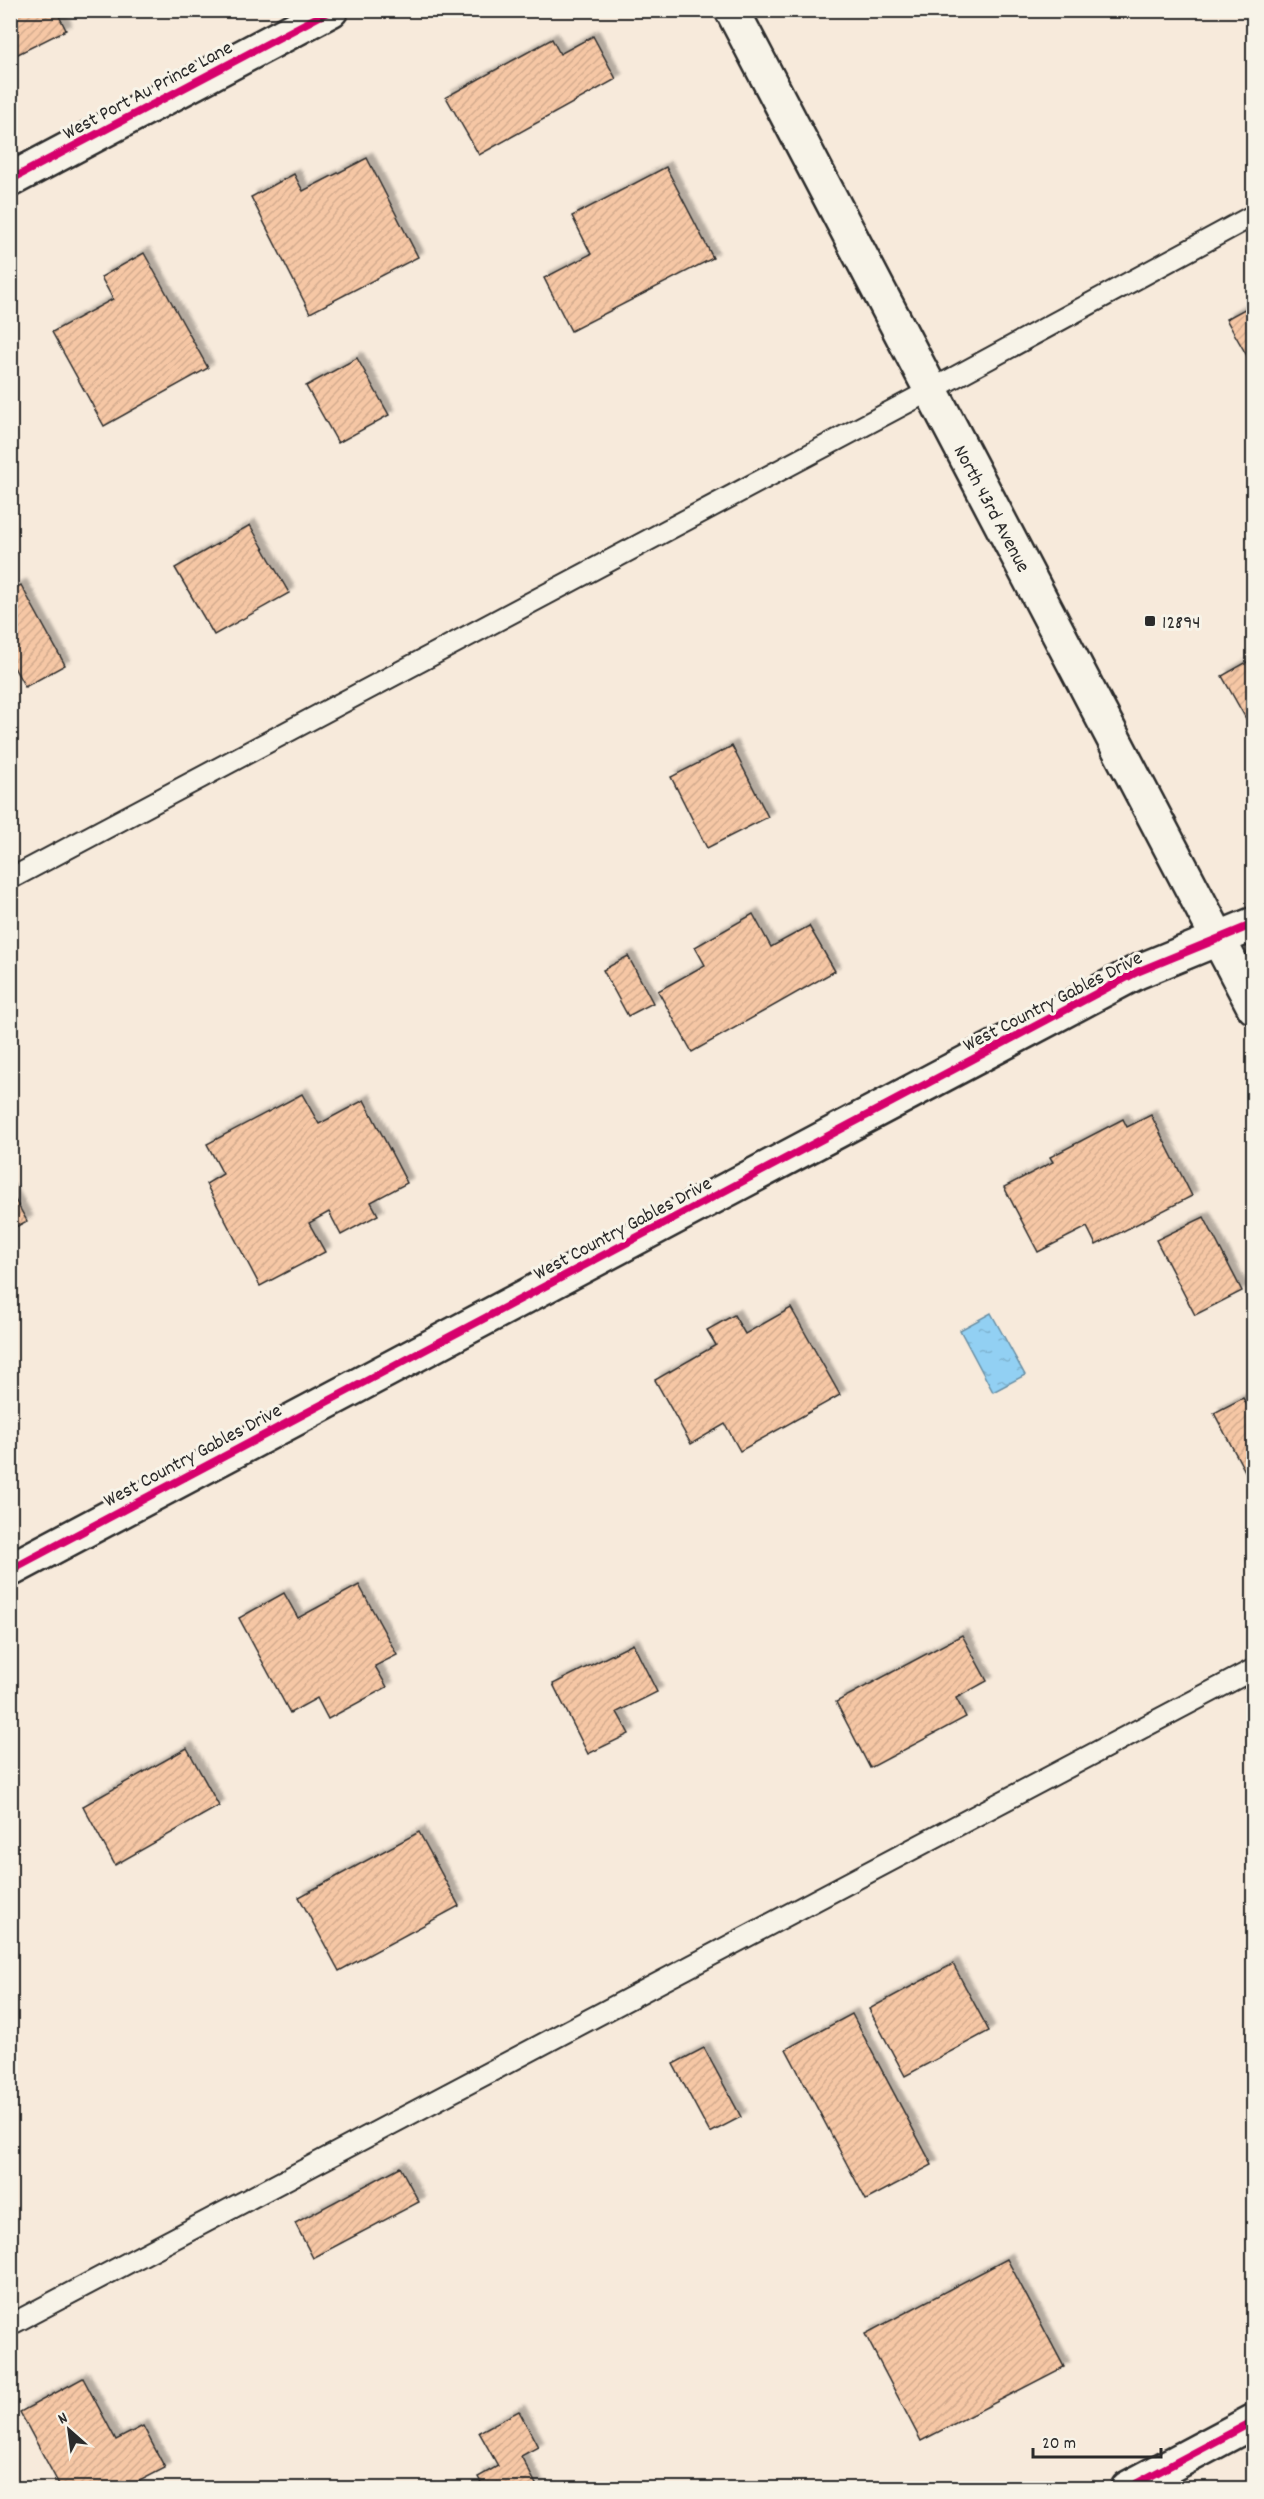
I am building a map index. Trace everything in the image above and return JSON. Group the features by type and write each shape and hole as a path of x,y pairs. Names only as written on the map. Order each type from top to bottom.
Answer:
{"street":[{"name":"West Port Au Prince Lane","path":"10,180 331,10"},
{"name":"North 43rd Avenue","path":"732,10 1254,1007"},
{"name":"West Country Gables Drive","path":"10,1570 1137,972 1254,924"},
{"path":"1128,2488 1254,2421"}],"lane":[{"path":"10,879 931,390 1254,215"},
{"path":"10,2325 1254,1669"}],"water":[{"path":"991,1313 1025,1375 993,1392 960,1330"}],"building":[{"path":"10,10 56,10 66,30 10,58"},
{"path":"593,36 616,79 479,155 446,97 552,39 560,54"},
{"path":"367,158 418,257 310,313 251,197 294,174 303,191"},
{"path":"666,167 713,258 571,331 544,278 591,254 572,216"},
{"path":"144,253 208,368 104,426 52,332 113,299 101,277"},
{"path":"1254,304 1254,368 1226,319"},
{"path":"357,358 389,415 338,443 306,386"},
{"path":"250,525 289,593 214,635 175,568"},
{"path":"21,585 65,665 25,687 10,660 10,591"},
{"path":"1254,658 1254,733 1222,676"},
{"path":"732,746 768,817 707,848 671,777"},
{"path":"753,914 771,947 809,926 835,971 692,1052 658,991 705,965 695,947"},
{"path":"628,956 653,1003 628,1016 603,970"},
{"path":"302,1094 319,1124 364,1100 407,1183 371,1202 378,1215 341,1235 329,1212 309,1223 325,1252 260,1286 206,1184 223,1174 207,1144"},
{"path":"1151,1115 1192,1196 1096,1245 1087,1227 1038,1252 1004,1187 1053,1162 1050,1157 1123,1119 1127,1127"},
{"path":"10,1191 27,1221 10,1230"},
{"path":"1204,1217 1242,1291 1195,1315 1156,1240"},
{"path":"791,1308 840,1395 740,1451 725,1424 691,1444 655,1380 716,1345 707,1330 734,1315 745,1334"},
{"path":"1243,1398 1254,1417 1254,1469 1246,1473 1214,1413"},
{"path":"359,1585 397,1655 375,1666 387,1687 328,1719 317,1698 290,1713 239,1618 284,1593 298,1618"},
{"path":"962,1635 987,1681 956,1698 966,1717 870,1768 836,1702"},
{"path":"633,1644 657,1692 617,1712 629,1734 588,1754 553,1684"},
{"path":"187,1748 219,1806 115,1865 83,1806"},
{"path":"419,1832 459,1906 339,1971 299,1897"},
{"path":"953,1964 989,2031 905,2076 869,2009"},
{"path":"852,2014 932,2165 866,2200 786,2049"},
{"path":"704,2048 741,2117 710,2133 673,2064"},
{"path":"400,2167 419,2202 313,2258 295,2223"},
{"path":"1007,2259 1064,2367 921,2441 865,2334"},
{"path":"83,2378 116,2440 143,2426 165,2468 126,2488 61,2488 20,2412"},
{"path":"519,2411 538,2447 521,2456 538,2488 484,2488 478,2477 498,2466 479,2432"}],"cycle path":[{"path":"10,180 331,10"},
{"path":"10,1570 1137,972 1254,924"},
{"path":"1128,2488 1254,2421"}],"place":[{"name":"12894","path":"1150,621"}]}
